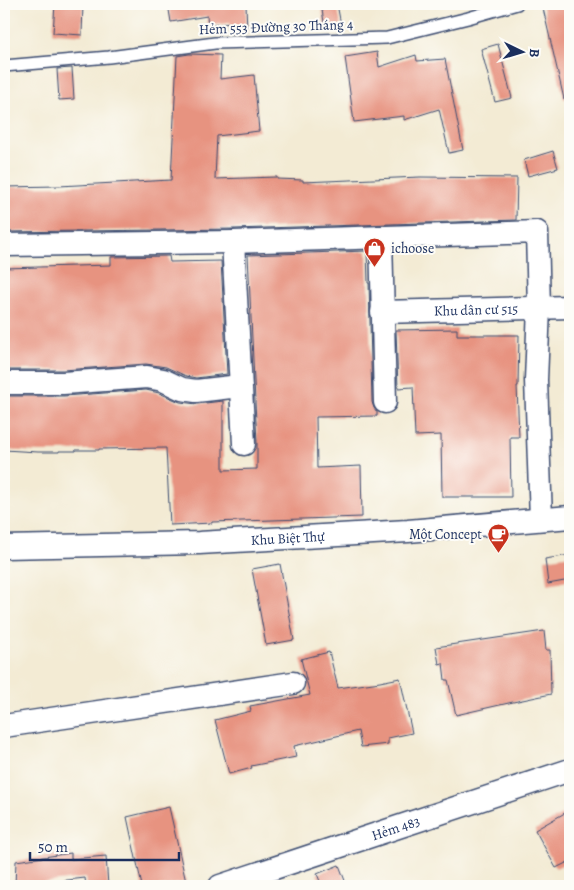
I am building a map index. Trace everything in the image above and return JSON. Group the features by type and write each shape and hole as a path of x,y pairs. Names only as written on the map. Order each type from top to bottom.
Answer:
{"street":[{"path":"4,245 233,242 536,232 539,308 536,380 541,520"},
{"path":"381,237 385,402"},
{"path":"233,242 244,444"},
{"name":"Khu dân cư 515","path":"382,312 570,307"},
{"path":"4,383 63,383 147,377 163,380 182,389 196,391 240,386"},
{"name":"Khu Biệt Thự","path":"4,547 209,542 408,531 570,517"},
{"path":"4,726 293,683"},
{"name":"Hẻm 483","path":"220,886 570,770"}],"lane":[{"name":"Hẻm 553 Đường 30 Tháng 4","path":"4,66 110,57 215,43 387,38 517,4"}],"building":[{"path":"55,4 83,4 82,35 53,33"},
{"path":"168,4 246,4 247,32 231,34 230,23 208,26 207,16 171,22"},
{"path":"321,4 337,4 341,25 325,28"},
{"path":"542,4 570,4 570,98 564,99"},
{"path":"498,44 512,98 495,102 481,49"},
{"path":"377,52 379,67 416,55 417,61 445,59 463,150 449,153 439,109 404,120 404,116 354,122 345,57"},
{"path":"189,54 221,55 220,79 254,75 259,131 217,136 215,179 277,177 277,179 303,180 303,182 420,177 517,178 516,220 233,229 4,232 4,187 171,180 177,56"},
{"path":"72,68 74,99 59,100 57,69"},
{"path":"553,151 558,168 528,176 524,160"},
{"path":"367,251 372,402 377,416 316,417 317,468 361,466 362,517 170,525 166,448 99,449 59,452 4,450 4,396 64,396 146,390 180,402 197,404 223,401 223,470 257,469 248,255"},
{"path":"169,256 170,262 221,261 227,374 196,378 186,376 166,367 146,364 63,370 4,370 4,268 111,265 111,257"},
{"path":"457,329 457,335 519,335 517,386 519,437 510,437 511,497 442,497 441,435 415,436 413,387 398,388 396,330"},
{"path":"570,555 570,580 548,584 545,559"},
{"path":"280,564 294,640 266,645 252,569"},
{"path":"544,631 546,650 550,650 551,694 456,715 448,680 445,680 443,663 439,664 436,647"},
{"path":"329,652 338,688 400,678 412,733 388,738 388,744 361,747 358,731 294,746 296,757 251,766 252,768 229,774 215,720 251,711 250,706 310,695 301,659"},
{"path":"169,807 186,882 165,886 142,886 127,817"},
{"path":"570,810 570,861 556,868 535,830"},
{"path":"71,853 71,859 106,856 108,886 86,886 85,878 15,886 16,861"},
{"path":"339,865 347,886 322,886 317,874"}],"place":[{"name":"ichoose","path":"375,267"},
{"name":"Một Concept","path":"498,553"}]}
